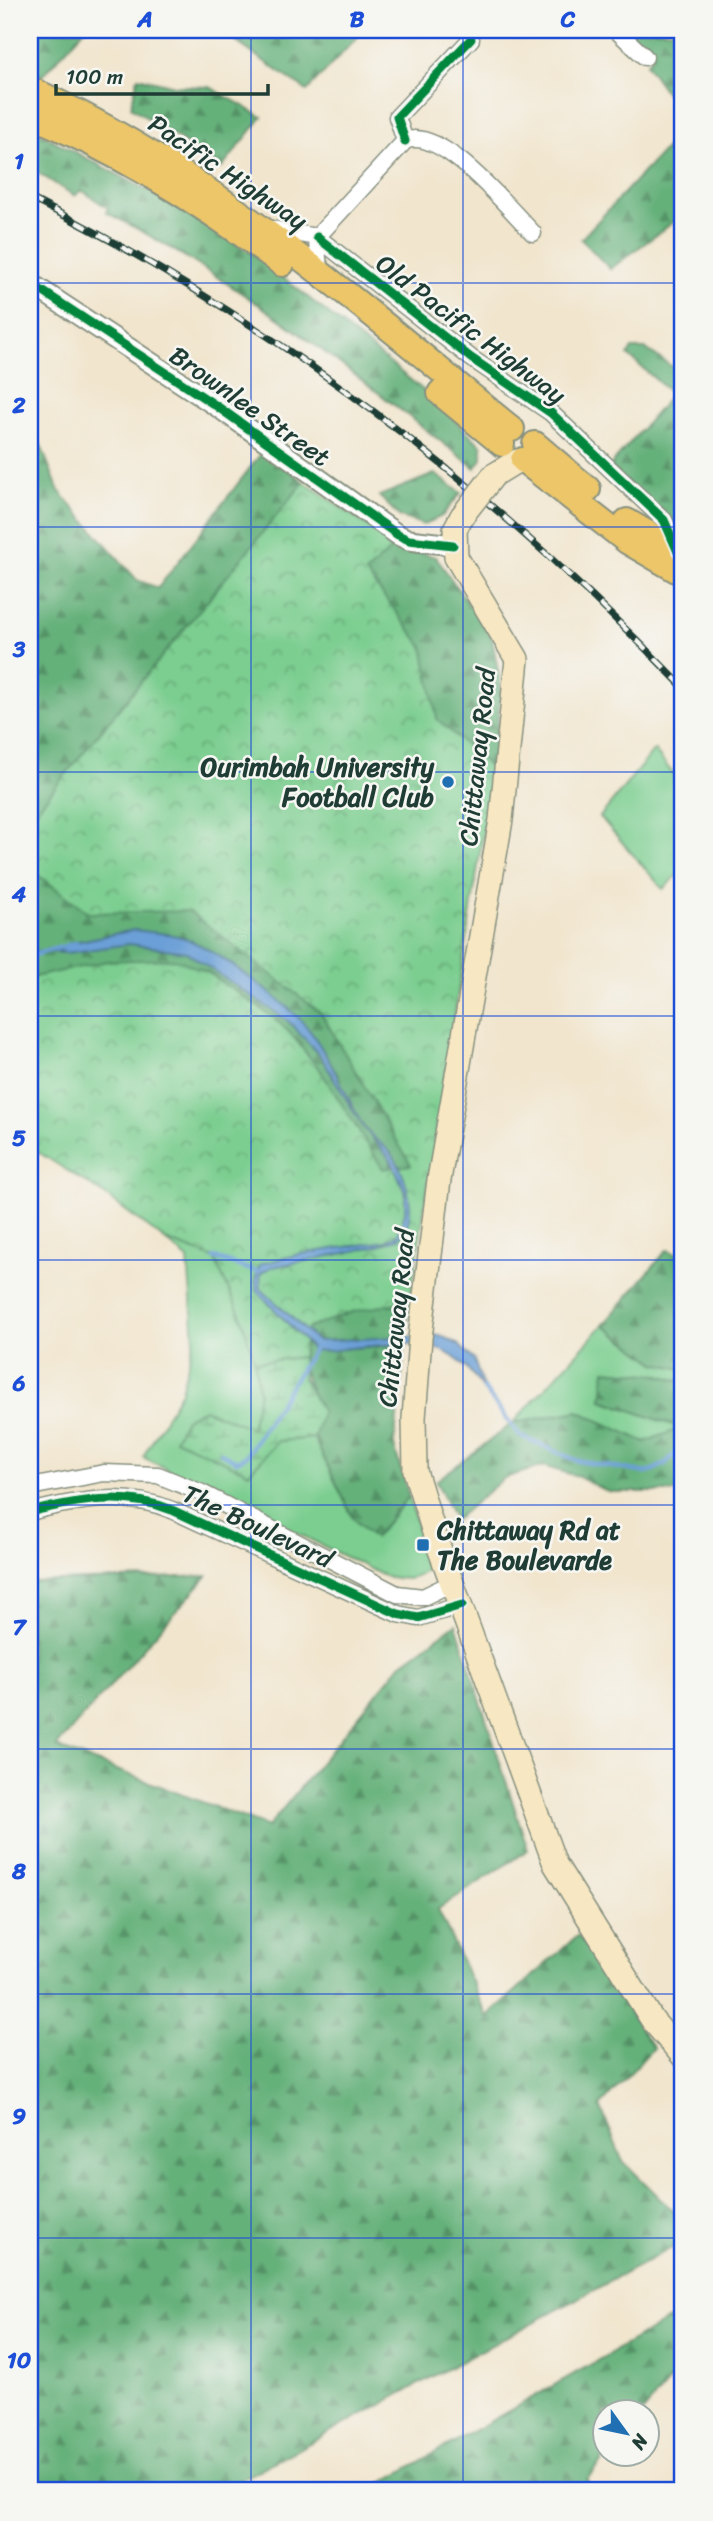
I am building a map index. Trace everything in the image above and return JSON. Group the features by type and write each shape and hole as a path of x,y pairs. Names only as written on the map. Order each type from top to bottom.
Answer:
{"main road":[{"name":"Pacific Highway","path":"30,89 162,159 257,222 326,278 515,448"},
{"name":"Pacific Highway","path":"30,115 118,157 240,233 515,448 682,560"},
{"path":"453,545 455,529 462,516 515,448"},
{"name":"Chittaway Road","path":"453,545 461,570 517,659 501,820 439,1180 414,1418 415,1471 555,1864 653,2021 683,2056"}],"street":[{"path":"616,30 645,57"},
{"path":"405,141 397,117 471,39"},
{"path":"326,278 318,260 317,237 405,141 425,138 456,156 533,233"},
{"path":"257,222 291,234 317,237"},
{"name":"Old Pacific Highway","path":"317,237 471,358 551,413 664,520 682,560"},
{"name":"Brownlee Street","path":"30,284 218,407 398,535 410,540 453,545"},
{"name":"The Boulevard","path":"30,1487 104,1473 158,1475 202,1493 397,1594 422,1597 454,1582"},
{"name":"The Boulevard","path":"30,1512 101,1500 142,1500 172,1510 398,1614 418,1618 463,1605"}],"green space":[{"path":"30,30 84,30 41,77 30,72"},
{"path":"219,30 364,30 307,91"},
{"path":"628,30 683,30 683,117 646,64 654,54"},
{"path":"138,77 175,86 210,87 262,117 222,168 131,107"},
{"path":"30,128 160,197 258,257 423,390 482,446 482,459 475,468 342,365 251,299 204,268 106,212 108,208 81,190 75,196 30,168"},
{"path":"683,130 683,215 610,269 581,239"},
{"path":"632,349 646,349 683,374 683,535 610,466 672,394 628,355"},
{"path":"30,418 59,491 137,580 158,588 263,451 304,482 30,818"},
{"path":"435,474 461,493 442,516 424,525 400,517 379,496"},
{"path":"304,482 395,545 366,573 423,647 437,719 493,770 410,1300 352,1312 308,1328 302,1357 255,1362 241,1316 214,1258 165,1240 101,1192 38,1152 30,1164 30,978 108,961 175,959 207,972 274,1018 290,1033 320,1070 383,1169 411,1165 321,1013 189,911 89,913 30,869 30,818"},
{"path":"395,545 436,557 492,638 501,687 493,770 437,719 423,647 366,573"},
{"path":"654,750 683,786 683,870 663,889 600,817"},
{"path":"30,869 89,913 189,910 321,1013 412,1165 398,1167 394,1157 373,1138 391,1160 391,1168 383,1169 320,1070 290,1033 274,1018 207,971 108,961 30,978"},
{"path":"165,1240 214,1258 237,1307 257,1362 259,1396 251,1428 278,1441 314,1438 353,1518 374,1538 409,1496 428,1567 419,1576 408,1579 384,1576 143,1457 181,1391 194,1340 188,1259"},
{"path":"667,1250 683,1256 683,1369 656,1363 603,1325"},
{"path":"410,1300 405,1338 317,1341 307,1332 308,1328 352,1312"},
{"path":"603,1325 656,1363 683,1369 683,1382 660,1375 602,1400 682,1428 645,1442 578,1412 513,1423"},
{"path":"305,1342 313,1350 405,1345 394,1446 409,1496 374,1538 353,1518 314,1438 322,1412 304,1370"},
{"path":"302,1357 303,1378 322,1412 314,1438 278,1441 249,1473 175,1439 185,1419 204,1409 251,1428 259,1394 255,1362"},
{"path":"605,1370 660,1375 683,1382 683,1492 608,1492 577,1476 543,1466 504,1478 455,1520 436,1481 513,1423 578,1411 645,1442 681,1428 602,1400"},
{"path":"207,1576 56,1747 268,1827 401,1664 456,1624 528,1850 438,1909 487,2017 578,1935 653,2048 600,2106 622,2160 683,2221 683,2242 220,2491 30,2491 30,1582"},
{"path":"683,2312 683,2365 655,2398 590,2398 590,2468 596,2468 587,2479 590,2491 368,2491"}],"water":[{"path":"134,930 182,937 210,951 275,997 299,1018 325,1054 361,1123 394,1157 407,1186 409,1219 400,1237 360,1250 272,1267 260,1274 261,1289 317,1341 440,1335 459,1345 474,1360 485,1392 457,1359 427,1346 393,1344 313,1350 257,1291 255,1279 260,1264 300,1254 386,1241 398,1234 405,1212 405,1191 391,1160 363,1127 320,1055 288,1021 186,952 129,944 30,955 30,952 60,951 69,943"}],"waterway":[{"path":"30,605 33,621 30,632"},
{"path":"30,956 76,943"},
{"path":"214,1258 258,1272"},
{"path":"221,1453 237,1461 246,1456 315,1347"},
{"path":"483,1388 520,1436 578,1461 647,1473 665,1464 683,1446"}],"railway":[{"path":"30,198 210,299 377,414 457,477 535,544 683,687"}],"cycle path":[{"path":"405,141 397,117 471,39"},
{"path":"317,237 471,358 551,413 664,520 678,552"},
{"path":"30,283 218,407 398,535 409,540 453,545"},
{"path":"30,1512 101,1499 155,1504 398,1614 418,1618 462,1605"}],"place":[{"name":"Ourimbah University Football Club","path":"448,782"},
{"name":"Chittaway Rd at The Boulevarde","path":"423,1545"}]}
